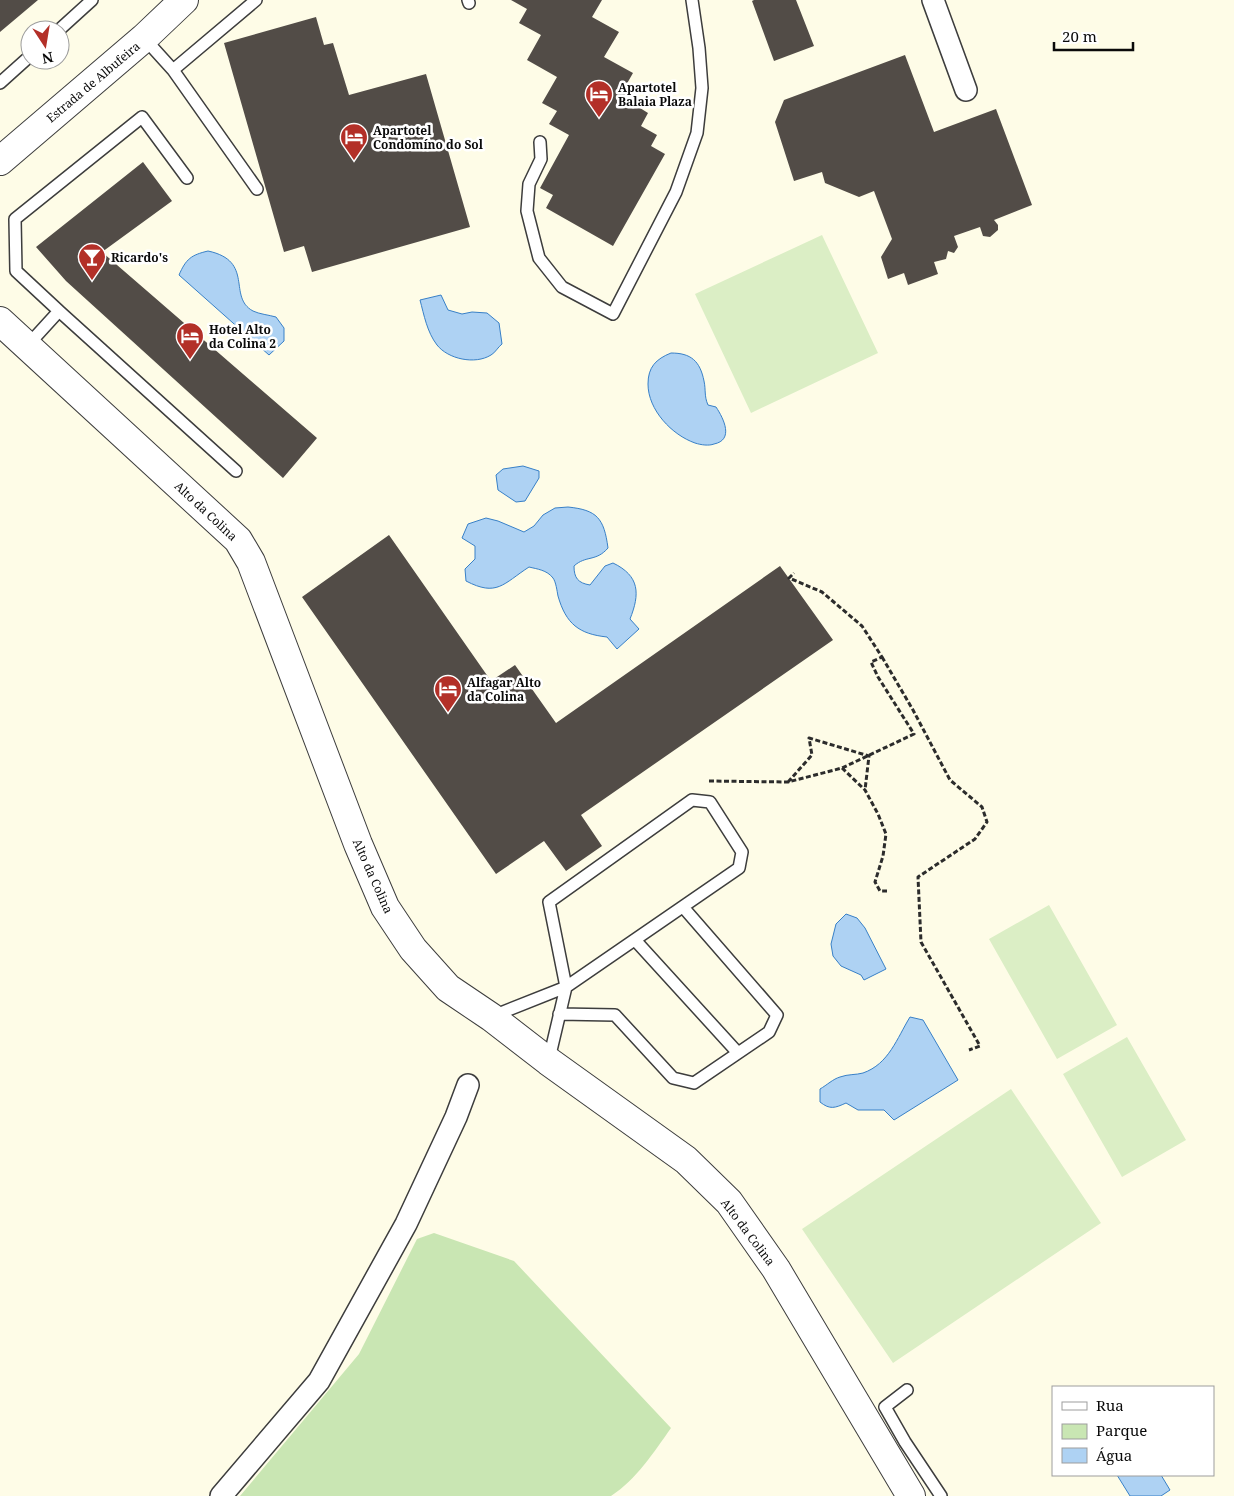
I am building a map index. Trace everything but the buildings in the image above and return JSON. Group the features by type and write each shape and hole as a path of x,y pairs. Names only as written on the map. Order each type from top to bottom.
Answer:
{"street":[{"name":"Estrada de Albufeira","path":"0,161 144,38 184,0"},
{"path":"933,0 966,90"},
{"name":"Alto da Colina","path":"2,326 28,345 238,540 251,562 351,826 385,907 412,949 448,988 491,1017 548,1061 686,1160 728,1202 776,1269 911,1496"},
{"path":"221,1496 319,1381 406,1224 456,1117 468,1085"}],"lane":[{"path":"70,20 92,0"},
{"path":"173,70 256,0"},
{"path":"540,142 541,159 529,184 526,211 539,258 562,287 613,314 676,192 697,133 702,88 699,48 692,0"},
{"path":"144,38 173,70 257,188"},
{"path":"0,83 20,65"},
{"path":"187,178 142,118 15,218 16,271 236,471"},
{"path":"28,345 60,310"},
{"path":"491,1017 566,987 738,868 742,852 710,802 692,800 549,902 566,987 548,1061"},
{"path":"559,1014 615,1015 673,1078 694,1083 769,1032 776,1015 683,907"},
{"path":"635,940 738,1053"},
{"path":"907,1390 885,1407 905,1442 941,1496"}],"path":[{"path":"794,573 789,578 822,592 862,626 913,710 950,780 982,807 987,822 975,838 918,878 922,942 980,1046 969,1050"},
{"path":"704,781 788,782 842,768 914,734 878,677 871,662 882,657"},
{"path":"788,782 812,755 809,738 869,756"},
{"path":"865,790 869,756"},
{"path":"842,768 865,790 886,834 883,856 875,882 880,892 887,891"}],"green space":[{"path":"822,235 878,353 751,413 695,294"},
{"path":"1049,905 1117,1025 1057,1059 989,939"},
{"path":"1127,1037 1186,1140 1122,1177 1063,1074"},
{"path":"1011,1089 1101,1223 893,1363 802,1229"},
{"path":"434,1233 514,1261 671,1428 651,1456 629,1482 611,1496 240,1496 359,1354 417,1239"}],"water":[{"path":"208,251 222,256 231,263 236,271 242,297 246,305 255,312 276,317 284,328 284,341 269,355 179,275 190,258"},
{"path":"441,295 448,310 462,314 472,312 487,313 499,323 502,344 494,353 477,360 462,359 448,354 437,345 428,329 420,300"},
{"path":"671,353 678,353 689,357 700,368 708,405 716,407 726,428 726,434 720,442 705,445 686,439 670,428 652,403 648,384 649,373 657,361"},
{"path":"523,466 539,471 539,478 525,501 516,502 498,490 496,475 503,469"},
{"path":"568,507 586,510 597,517 604,529 608,548 599,555 574,566 578,579 582,583 590,585 605,566 613,563 622,568 633,580 636,594 630,619 639,629 617,649 607,637 597,636 575,626 561,606 551,575 539,569 529,567 506,583 493,588 477,586 466,581 465,569 475,559 475,546 462,538 468,524 486,518 524,532 534,526 543,515 555,508"},
{"path":"846,914 857,918 865,928 886,969 864,980 861,975 841,966 833,956 831,944 836,924"},
{"path":"910,1017 923,1020 958,1080 894,1120 884,1110 858,1110 846,1103 830,1107 820,1102 820,1089 837,1078 863,1073 872,1069 886,1057"},
{"path":"1118,1476 1162,1476 1170,1490 1161,1496 1130,1496"}],"place":[{"name":"Apartotel Balaia Plaza","path":"599,118"},
{"name":"Apartotel Condomíno do Sol","path":"354,161"},
{"name":"Ricardo's","path":"92,281"},
{"name":"Hotel Alto da Colina 2","path":"190,360"},
{"name":"Alfagar Alto da Colina","path":"448,713"}]}
